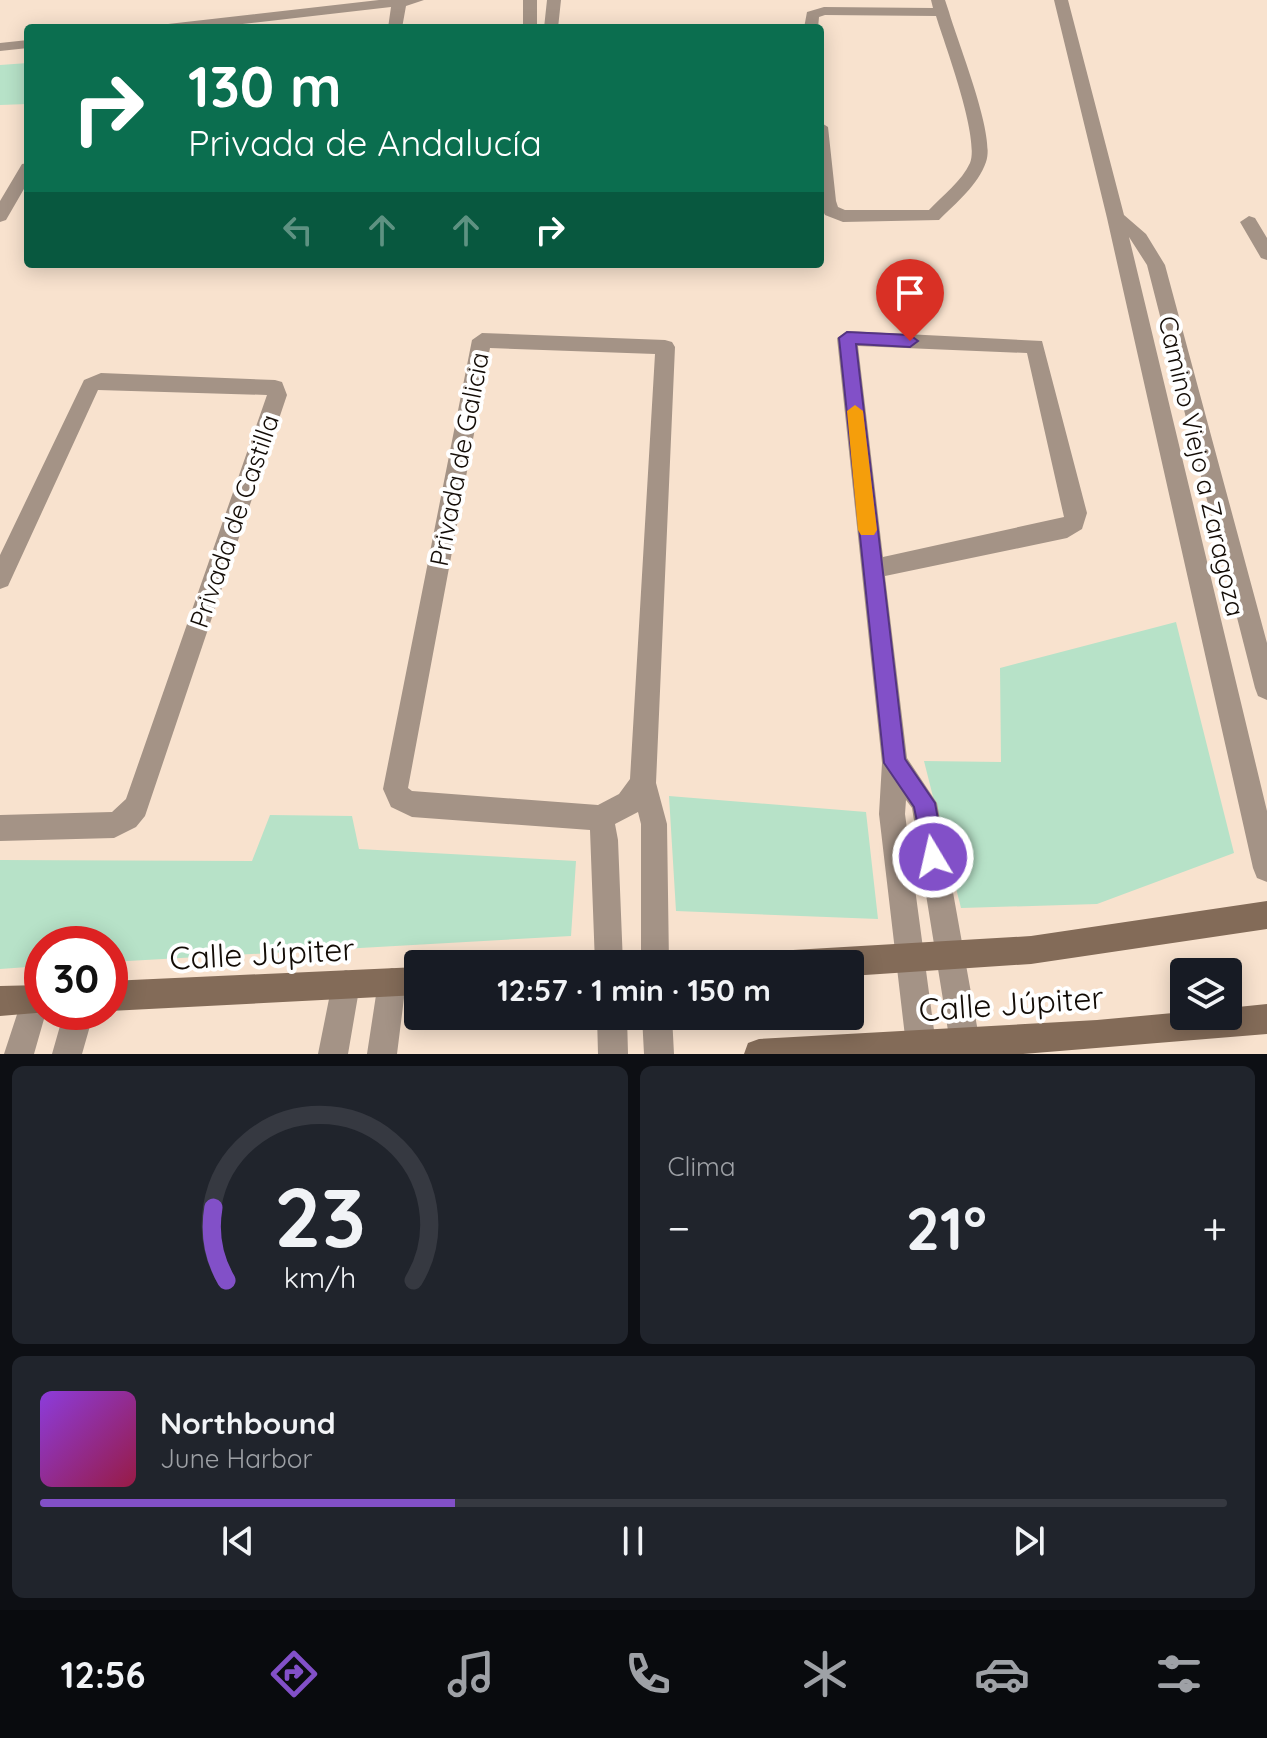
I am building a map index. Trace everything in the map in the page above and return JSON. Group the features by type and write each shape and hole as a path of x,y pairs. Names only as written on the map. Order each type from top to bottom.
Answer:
{"main road":[{"name":"Calle Júpiter","path":"864,961 948,958 1032,950 1165,927 1267,915"},
{"name":"Calle Júpiter","path":"128,995 404,982"},
{"path":"0,1001 24,1000"},
{"name":"Calle Júpiter","path":"759,1054 1097,1035 1267,1019"}],"street":[{"path":"204,24 375,10 417,0"},
{"name":"Camino Viejo a Zaragoza","path":"1061,0 1116,218 1267,868"},
{"path":"244,1 245,19"},
{"path":"396,24 399,2"},
{"path":"222,22 224,3"},
{"path":"530,4 554,4 552,24"},
{"path":"811,24 812,15 824,11 922,6 942,12 960,64 981,149 978,163 966,182 938,213 924,218 843,216 831,211 824,169"},
{"path":"0,47 24,44"},
{"path":"0,216 24,175"},
{"name":"Camino Viejo a Zaragoza","path":"1116,218 1136,231 1147,243 1156,265 1267,688"},
{"path":"1249,222 1267,254"},
{"path":"872,569 1067,528 1074,522 1076,513 1035,346 847,338 872,569 895,763 892,814 921,1045"},
{"name":"Privada de Galicia","path":"600,818 412,804 402,801 396,794 395,785 482,340 665,347 643,783 654,824 655,950"},
{"name":"Privada de Castilla","path":"0,579 91,385 101,381 275,388 277,395 136,807 127,818 114,825 0,828"},
{"path":"895,763 924,803 948,958 965,1043"},
{"path":"609,950 605,840 600,818 628,803 643,783"},
{"path":"333,1054 346,984"},
{"path":"382,1054 404,985"},
{"path":"19,1054 28,1030"},
{"path":"67,1054 74,1030"},
{"path":"612,1030 613,1054"},
{"path":"658,1030 659,1054"}],"green space":[{"path":"24,63 24,104 0,105 0,65"},
{"path":"1176,622 1234,853 1097,904 961,908 924,761 1001,762 1000,668"},
{"path":"669,796 866,812 878,919 676,911"},
{"path":"270,815 352,816 359,849 576,861 571,936 128,961 128,926 24,926 24,967 0,969 0,860 252,861"}],"slow traffic":[{"path":"855,411 868,530"}],"route":[{"path":"910,341 847,338 895,763 924,803 933,857"}]}
